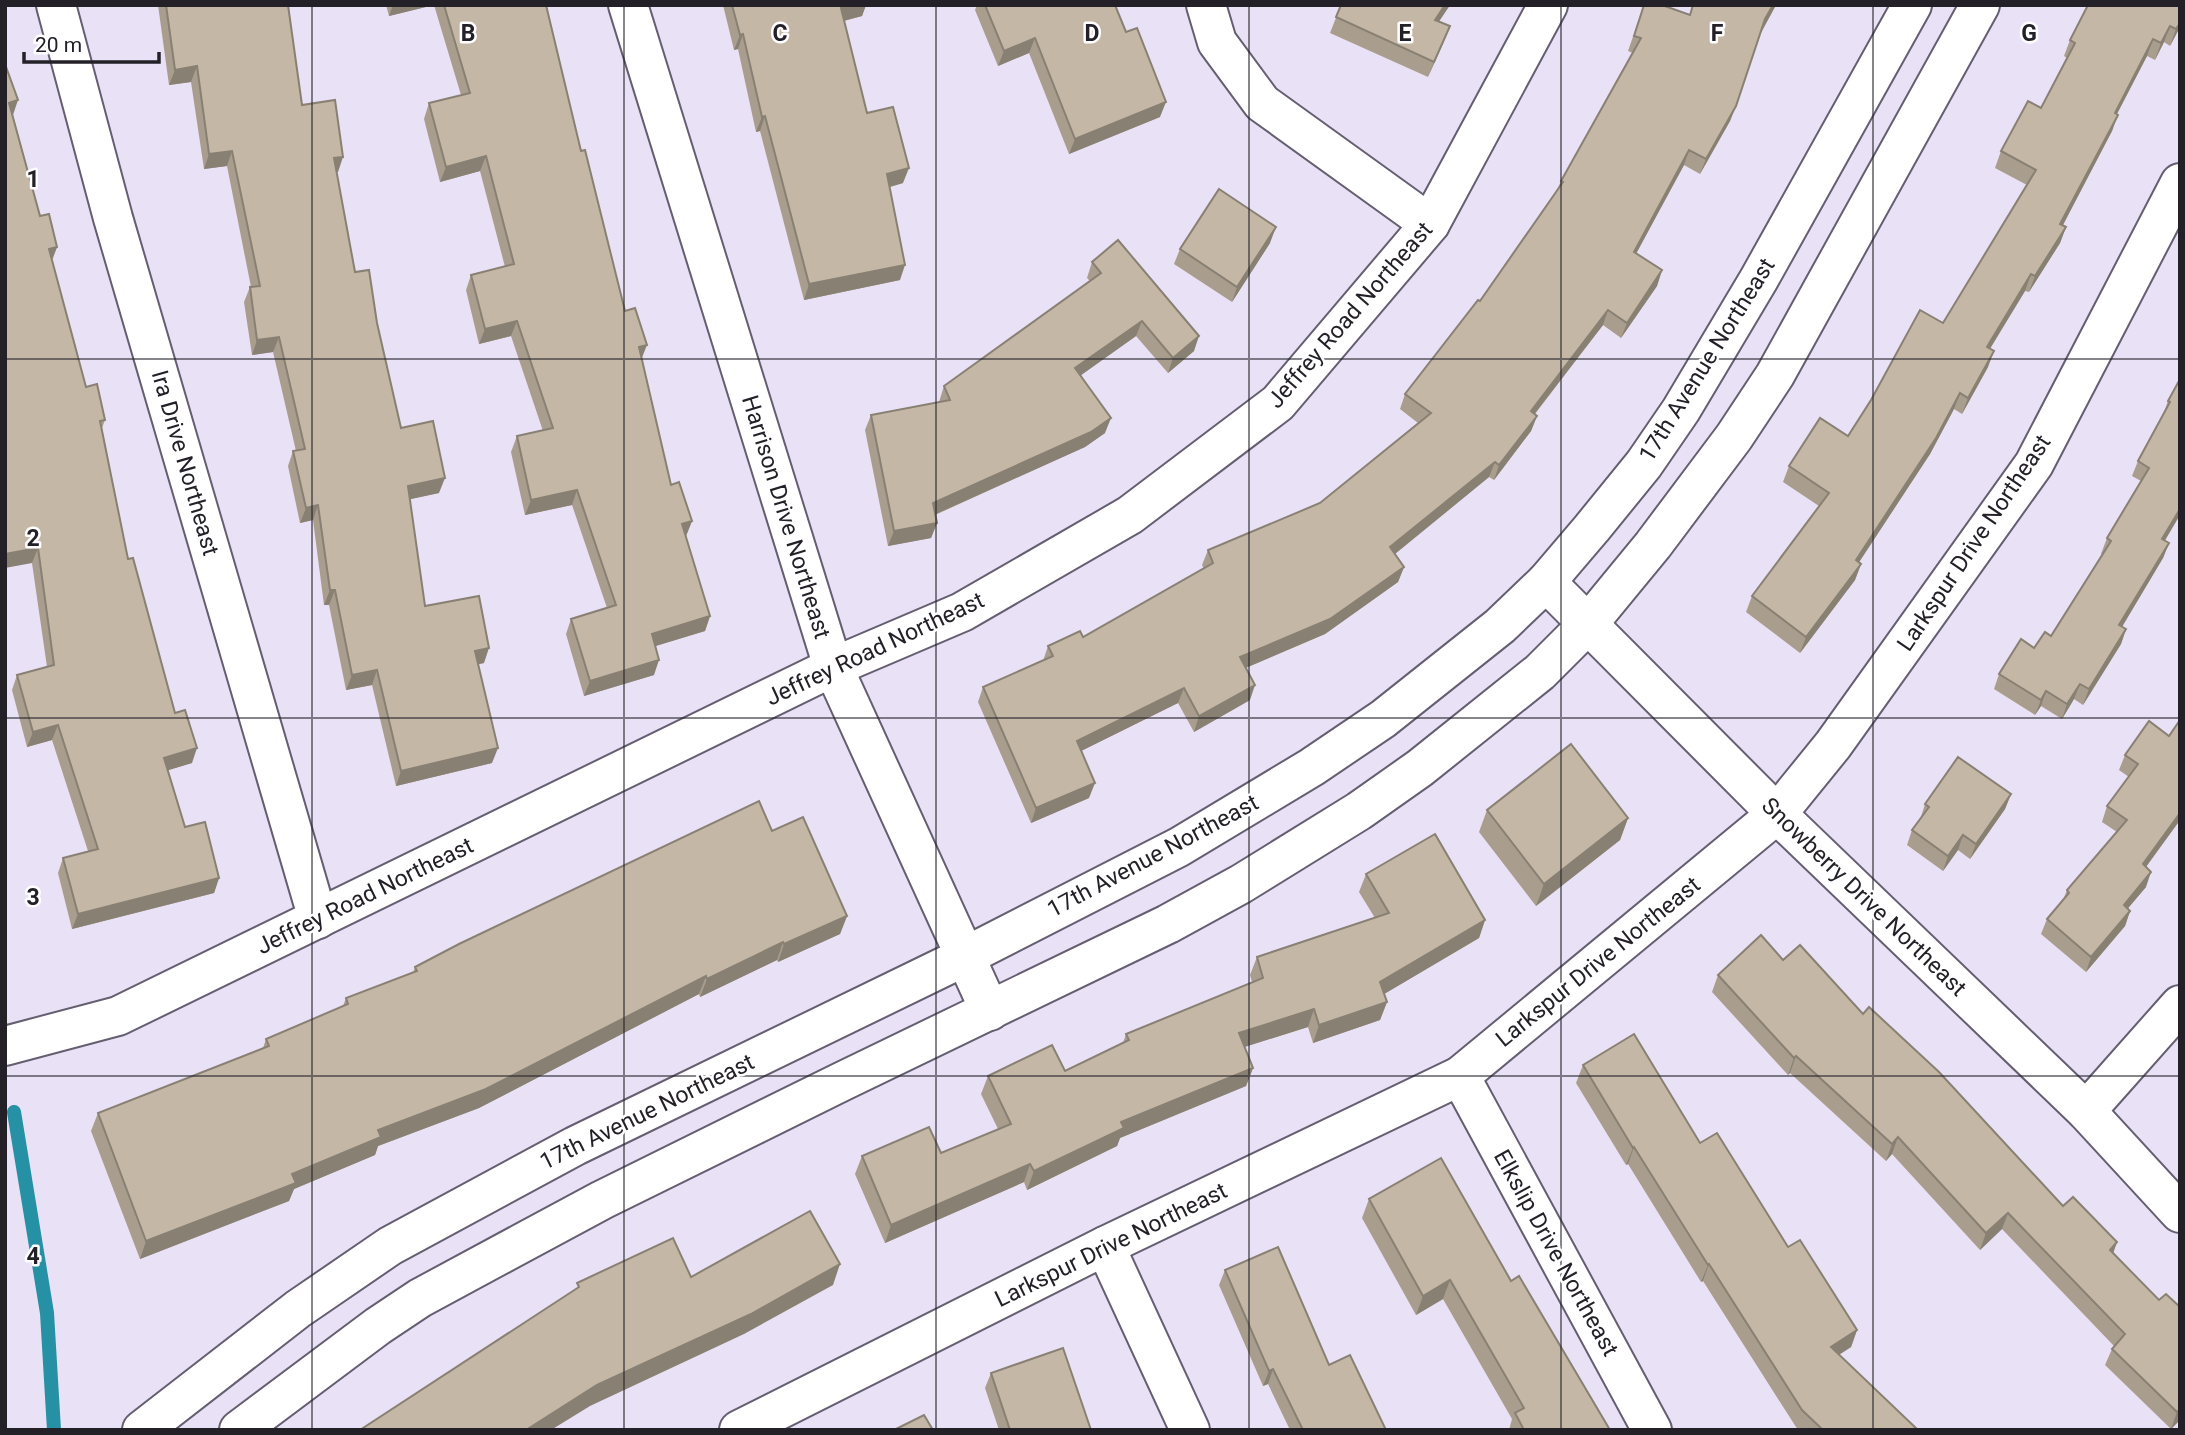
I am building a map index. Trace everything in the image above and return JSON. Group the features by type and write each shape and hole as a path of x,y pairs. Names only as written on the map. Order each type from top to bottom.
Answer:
{"street":[{"name":"Ira Drive Northeast","path":"56,5 113,218 318,919"},
{"name":"Harrison Drive Northeast","path":"628,5 833,667 990,1011"},
{"path":"1206,5 1216,42 1262,103 1430,224"},
{"name":"Jeffrey Road Northeast","path":"5,1046 118,1016 833,667 962,612 1130,516 1278,403 1430,224 1548,5"},
{"name":"17th Avenue Northeast","path":"142,1430 288,1317 390,1247 575,1146 964,957 1178,846 1312,767 1383,719 1500,626 1546,582 1644,464 1681,410 1785,234 1912,5"},
{"path":"239,1430 378,1326 452,1281 602,1200 1168,924 1305,846 1420,768 1540,672 1588,624 1694,492 1775,375 1980,5"},
{"name":"Larkspur Drive Northeast","path":"739,1430 1105,1247 1460,1076 1777,814 1833,745 2034,464 2180,183"},
{"name":"Snowberry Drive Northeast","path":"1546,582 1777,814 2086,1111 2180,1213"},
{"path":"2086,1111 2180,1005"},
{"name":"Elkslip Drive Northeast","path":"1460,1076 1652,1430"},
{"path":"1105,1247 1190,1430"}],"building":[{"path":"166,5 288,5 302,105 335,100 343,157 334,158 355,272 369,270 377,323 401,428 433,421 445,478 408,486 425,606 479,596 489,648 475,651 498,748 401,771 377,670 352,675 335,590 330,590 318,505 306,508 293,451 305,449 279,337 257,340 250,287 260,286 232,151 209,154 197,66 175,70"},
{"path":"444,5 546,5 581,151 585,150 625,311 635,308 647,345 639,347 671,485 679,482 692,521 682,524 710,616 652,634 659,660 590,681 571,619 616,605 577,490 531,500 517,436 553,428 517,321 485,329 471,275 514,264 486,156 446,167 429,103 470,93"},
{"path":"732,5 852,5 841,8 867,113 893,107 909,168 887,174 905,265 809,284 765,116 762,117 743,34 740,35"},
{"path":"985,5 1115,5 1126,32 1137,28 1166,102 1075,139 1035,38 1004,51"},
{"path":"1341,5 1445,5 1435,20 1450,26 1434,62 1336,17"},
{"path":"1644,5 1662,5 1690,15 1693,5 1773,5 1765,19 1736,106 1706,159 1689,150 1634,252 1662,270 1627,323 1608,310 1531,411 1537,416 1499,465 1495,462 1390,547 1404,567 1330,619 1240,657 1255,685 1199,716 1184,688 1077,741 1095,783 1036,808 983,687 1053,656 1048,646 1080,631 1083,637 1213,563 1208,550 1320,503 1431,413 1405,394 1478,300 1480,301 1563,182 1561,181 1641,38 1634,36"},
{"path":"2088,5 2180,5 2180,23 2176,29 2170,26 2161,43 2153,39 2115,113 2118,115 2060,224 2066,227 2035,276 2031,274 1987,347 1994,351 1968,398 1960,393 1936,438 1856,560 1861,564 1806,637 1752,596 1829,493 1789,466 1820,418 1848,436 1871,400 1920,310 1943,323 2036,170 2001,151 2028,101 2041,108 2075,43 2070,40"},
{"path":"5,64 18,100 9,103 40,216 49,214 57,247 49,249 86,387 97,384 105,420 100,421 128,559 133,558 175,713 185,710 197,748 164,758 185,827 205,822 219,878 78,914 63,858 98,849 58,725 33,732 17,675 54,665 38,548 5,554"},
{"path":"1219,189 1276,227 1237,287 1180,249"},
{"path":"1118,240 1199,336 1173,358 1142,321 1075,368 1111,418 1091,432 933,503 937,523 894,531 871,415 950,400 944,386 1101,273 1092,262"},
{"path":"2180,379 2180,509 2162,539 2169,543 2119,625 2126,629 2089,689 2080,684 2067,704 2046,691 2041,700 1999,674 2021,639 2034,648 2045,632 2051,636 2111,541 2107,538 2149,468 2138,461"},
{"path":"2180,720 2180,813 2143,864 2151,872 2124,905 2130,911 2091,957 2047,919 2069,893 2067,890 2127,820 2107,806 2138,764 2125,755 2149,721 2169,736"},
{"path":"1571,744 1628,818 1544,884 1487,810"},
{"path":"1958,757 2011,794 1976,844 1963,835 1948,856 1912,830 1929,807 1925,804"},
{"path":"759,801 772,831 803,817 847,916 784,944 783,942 707,979 706,976 486,1089 378,1130 381,1137 292,1174 296,1183 146,1241 98,1113 269,1046 266,1039 348,1004 346,998 417,971 415,967 459,944"},
{"path":"1435,834 1485,920 1380,982 1387,1002 1319,1025 1314,1009 1239,1033 1253,1068 1121,1122 1124,1128 1034,1171 1030,1164 891,1225 862,1156 929,1127 941,1153 1011,1124 988,1076 1052,1045 1065,1071 1129,1040 1126,1034 1263,978 1257,957 1389,913 1366,874"},
{"path":"1761,935 1783,960 1800,945 1863,1014 1869,1007 1939,1072 2063,1206 2073,1197 2117,1242 2110,1250 2159,1300 2166,1294 2180,1307 2180,1409 2177,1412 2112,1349 2125,1334 2008,1213 1986,1233 1898,1137 1892,1144 1796,1056 1794,1058 1718,975"},
{"path":"1634,1034 1700,1143 1717,1133 1788,1247 1800,1240 1857,1330 1831,1347 1918,1430 1823,1430 1802,1410 1633,1148 1583,1065"},
{"path":"1441,1158 1511,1281 1519,1276 1610,1430 1524,1430 1515,1413 1524,1408 1450,1280 1423,1296 1369,1199"},
{"path":"810,1211 840,1264 751,1314 597,1385 526,1430 360,1430 579,1287 577,1283 673,1238 691,1277"},
{"path":"1278,1247 1329,1365 1350,1355 1386,1430 1303,1430 1273,1369 1269,1371 1225,1270"},
{"path":"1063,1348 1091,1430 1010,1430 991,1373"},
{"path":"924,1415 933,1430 894,1430"}],"waterway":[{"path":"14,1112 47,1313 54,1430"}]}
